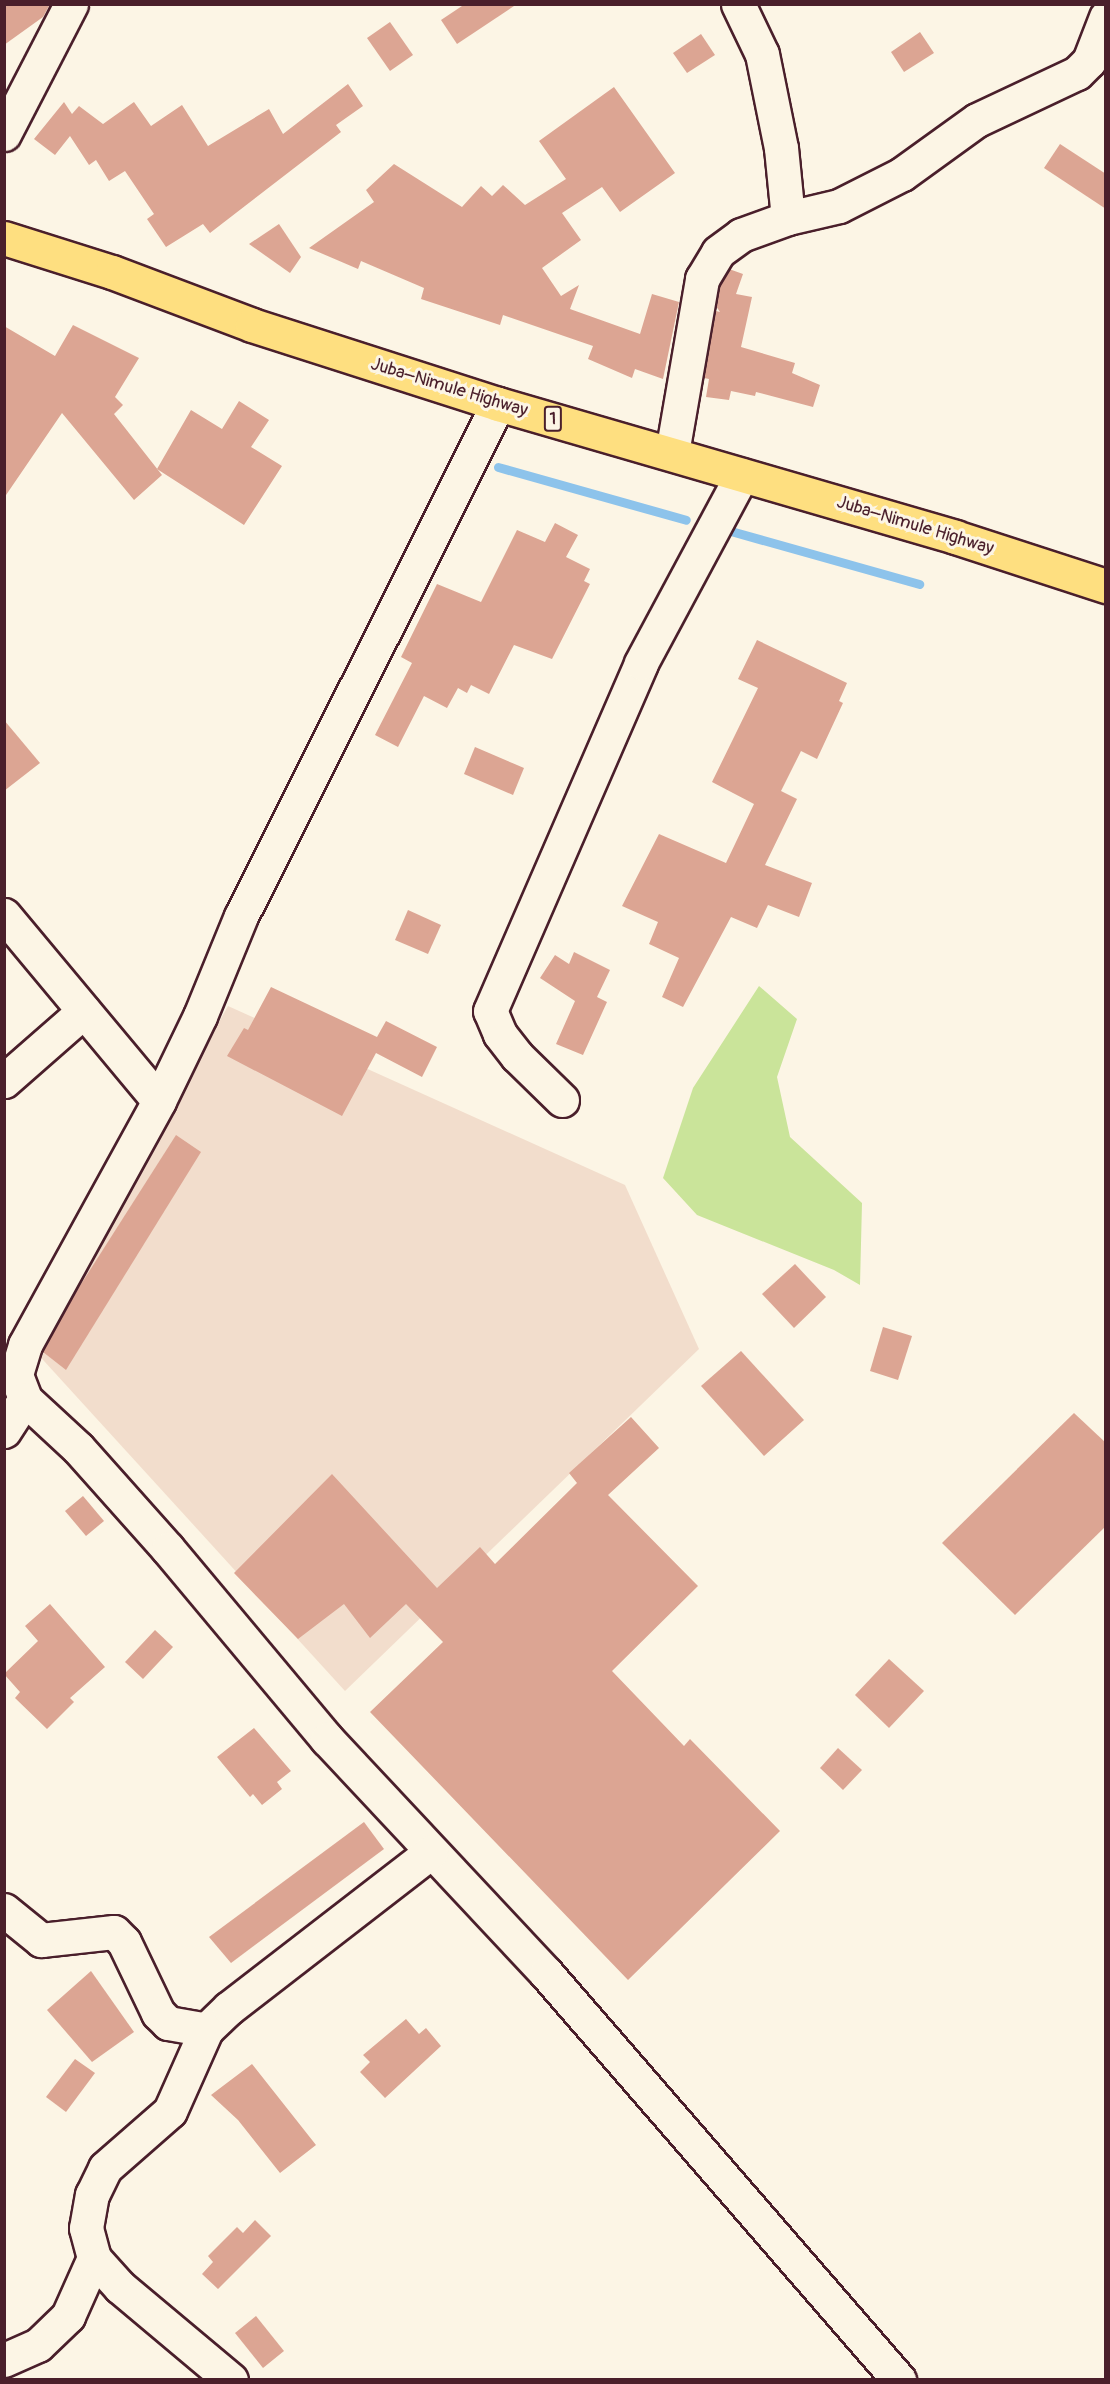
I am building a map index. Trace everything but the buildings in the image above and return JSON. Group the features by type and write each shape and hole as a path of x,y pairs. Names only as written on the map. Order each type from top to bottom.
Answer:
{"main road":[{"name":"Juba–Nimule Highway","path":"4,237 112,272 252,325 498,404 672,453 1106,586"}],"street":[{"path":"4,134 71,4"},
{"path":"738,4 762,54 781,148 788,218"},
{"path":"672,453 702,279 718,252 741,236 788,218 849,201 902,174 977,120 1077,73 1089,61 1106,17"},
{"path":"4,1431 25,1345 159,1101 200,1016 241,916 498,404"},
{"path":"562,1100 517,1056 500,1034 490,1011 537,895 641,663 742,475"},
{"path":"4,915 159,1101"},
{"path":"4,1081 84,1011"},
{"path":"15,1384 78,1448 327,1739 670,2113 898,2379"},
{"path":"231,2379 120,2287 94,2258 86,2228 92,2195 105,2168 170,2111 206,2031 247,1993 431,1852"},
{"path":"4,1910 40,1940 114,1932 124,1942 158,2013 168,2023 206,2031"},
{"path":"4,2360 38,2344 68,2316 94,2258"}],"shaded area":[{"path":"228,1006 625,1185 699,1349 345,1691 34,1350"}],"green space":[{"path":"759,986 797,1019 777,1077 790,1137 862,1203 860,1285 834,1270 697,1215 663,1178 693,1088"}],"waterway":[{"path":"498,467 686,520"},
{"path":"720,528 919,584"}]}
